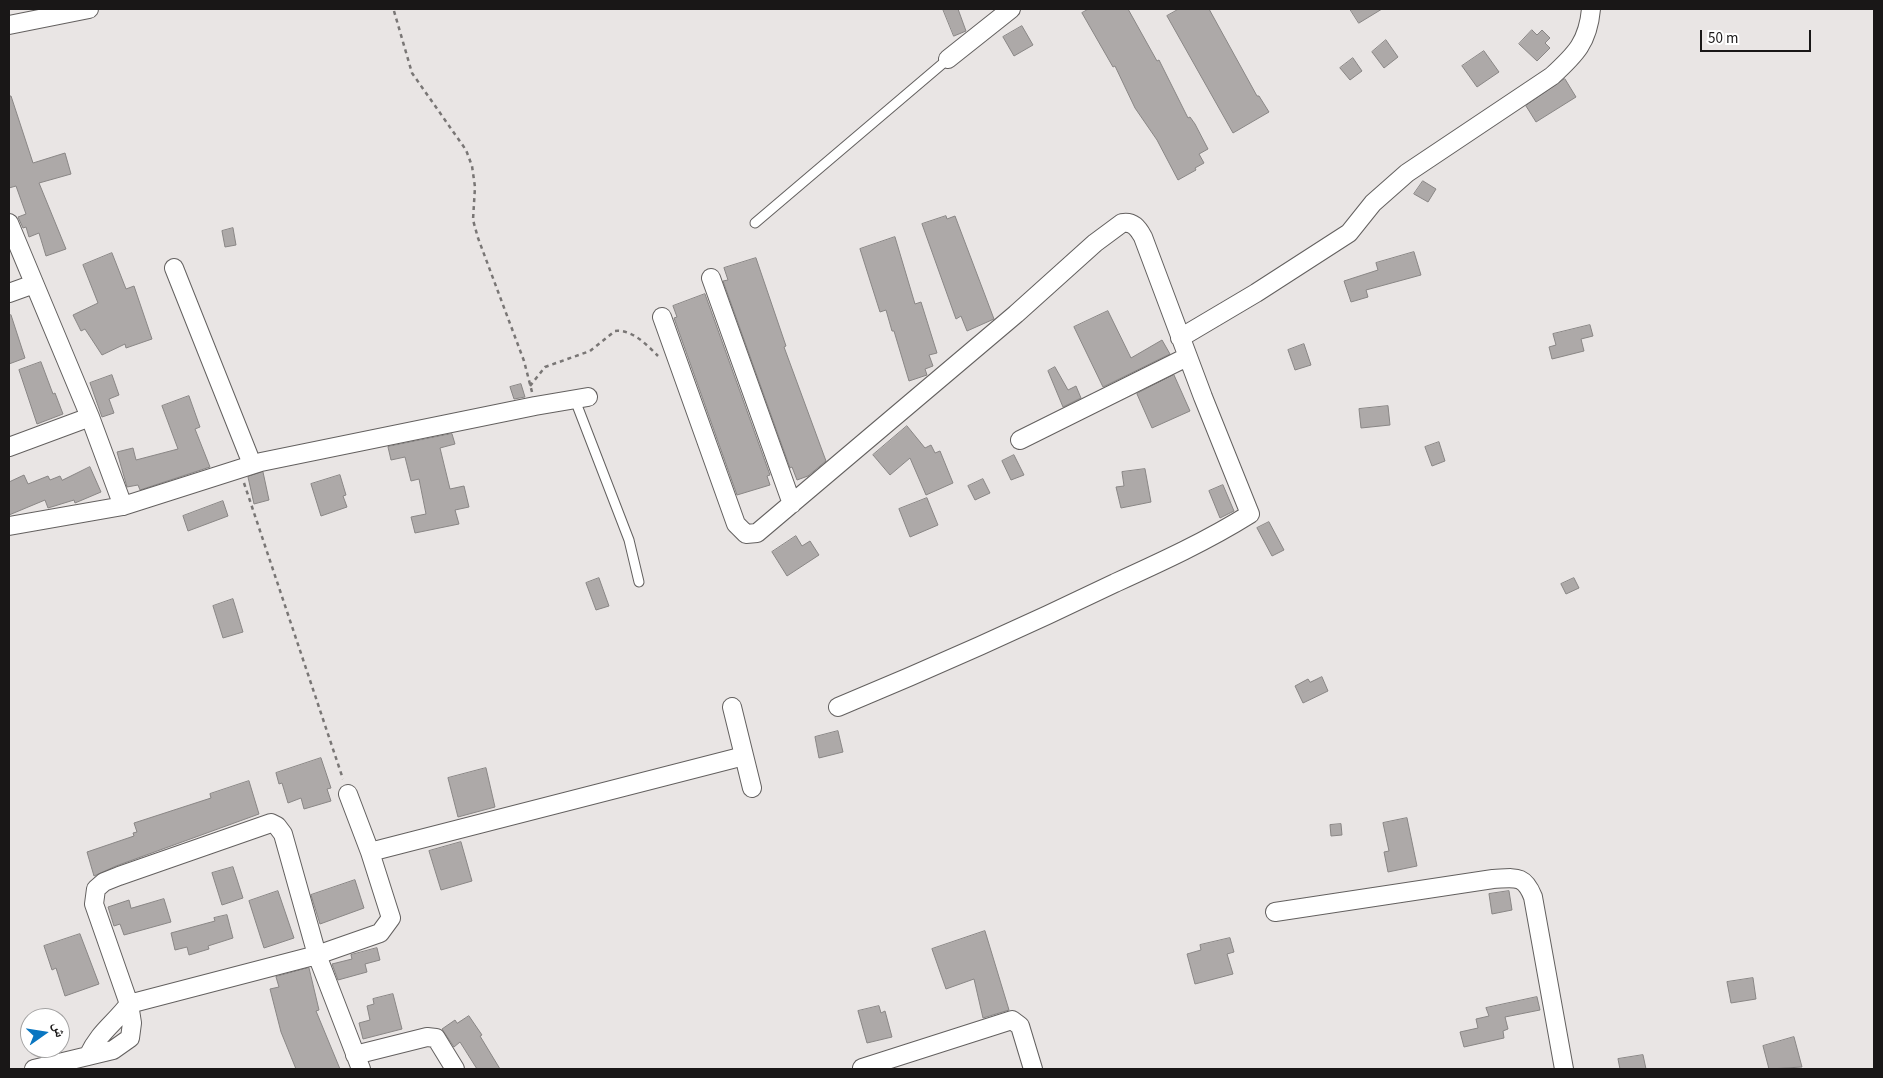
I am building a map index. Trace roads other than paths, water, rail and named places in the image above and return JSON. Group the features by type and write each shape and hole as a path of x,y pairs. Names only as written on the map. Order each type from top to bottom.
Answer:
{"street":[{"path":"9,25 30,14 89,9"},
{"path":"948,59 1011,9"},
{"path":"1180,338 1256,293 1349,232 1373,203 1407,173 1552,76 1571,59 1584,42 1591,9"},
{"path":"662,317 736,524 746,534 757,533 1016,314 1095,243 1122,223 1135,225 1140,231 1187,357 1250,514 1185,550 1081,600 946,662 838,707"},
{"path":"9,224 90,416 123,506"},
{"path":"174,268 245,466"},
{"path":"711,278 792,504"},
{"path":"9,293 34,284"},
{"path":"1020,440 1187,357"},
{"path":"9,526 123,506 245,466 582,398"},
{"path":"9,447 90,416"},
{"path":"732,706 752,788"},
{"path":"370,852 744,756"},
{"path":"129,1004 317,955 380,933 391,918 370,852 348,794"},
{"path":"34,1069 113,1050 130,1038 132,1023 129,1004 94,904 96,889 104,882 119,876 271,823 277,826 283,834 317,955 358,1062 427,1036 436,1038 455,1069"},
{"path":"1275,912 1493,879 1520,879 1526,882 1533,897 1564,1069"},
{"path":"862,1068 1012,1020 1020,1026 1033,1069"}],"lane":[{"path":"755,223 948,59"},
{"path":"582,398 631,546 639,582"}]}
